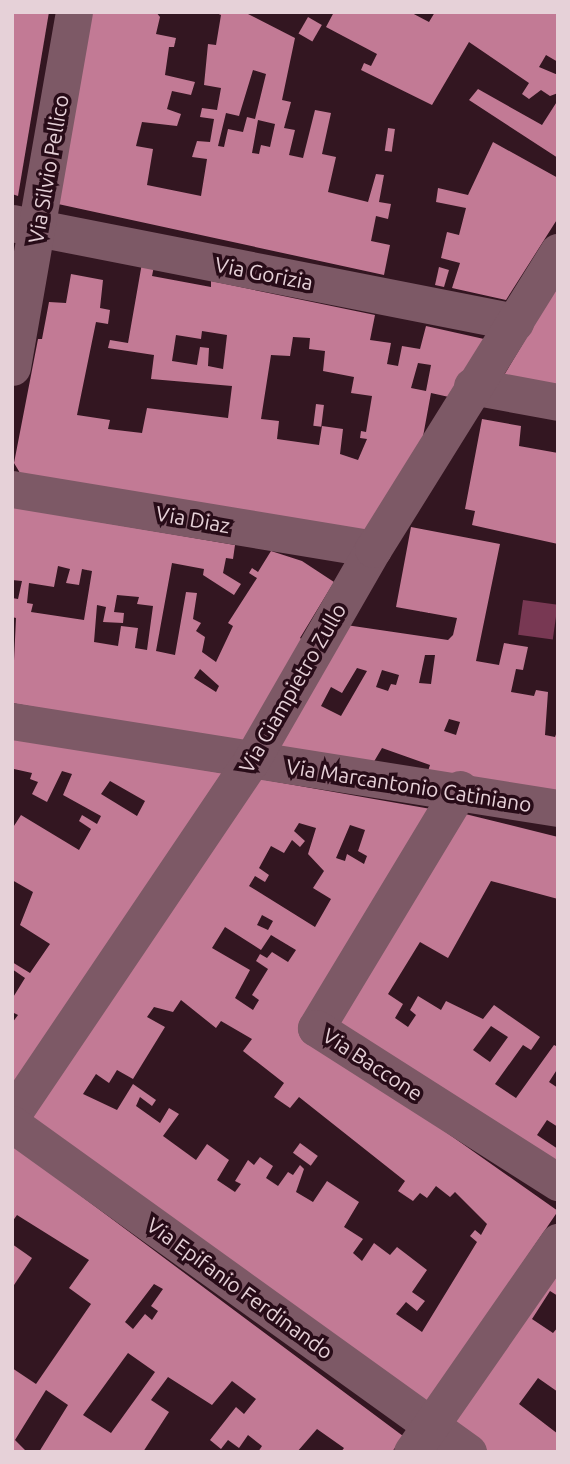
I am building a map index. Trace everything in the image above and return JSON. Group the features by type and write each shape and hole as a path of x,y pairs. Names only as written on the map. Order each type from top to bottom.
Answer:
{"street":[{"name":"Via Silvio Pellico","path":"12,367 25,226 74,12"},
{"name":"Via Gorizia","path":"25,226 515,321"},
{"name":"Via Giampietro Zullo","path":"12,1115 251,761 373,549 472,386 558,252"},
{"path":"472,386 558,402"},
{"name":"Via Diaz","path":"12,489 373,549"},
{"name":"Via Marcantonio Catiniano","path":"12,721 251,761 460,789 558,808"},
{"name":"Via Baccone","path":"460,789 316,1028 558,1182"},
{"name":"Via Epifanio Ferdinando","path":"12,1124 422,1438 468,1452"},
{"path":"422,1438 558,1242"}],"shaded area":[{"path":"523,600 558,605 553,640 518,635"}],"building":[{"path":"12,12 49,12 18,196 12,194"},
{"path":"90,12 156,12 160,17 156,34 176,38 174,47 169,47 165,75 195,82 191,95 172,91 167,109 181,114 177,126 142,122 136,146 153,149 147,185 201,196 207,159 192,157 197,141 210,142 214,119 200,117 202,108 217,110 221,88 204,85 208,44 216,45 221,15 214,12 244,12 295,38 282,100 291,102 284,128 295,130 289,155 303,158 315,110 331,113 322,154 336,157 328,192 368,202 376,174 384,175 379,202 391,204 388,219 376,216 371,241 390,245 384,275 58,204","holes":["253,70 266,74 255,119 247,117 243,132 228,129 224,147 218,146 226,113 239,116","258,120 275,124 270,147 261,145 259,154 252,153"]},
{"path":"334,12 410,12 429,22 435,12 558,12 558,62 546,55 539,67 558,75 558,93 550,96 541,90 529,99 522,94 529,83 469,42 432,105 361,70 364,63 371,66 377,54 326,27"},
{"path":"308,17 322,25 312,41 298,33"},
{"path":"478,89 542,125 558,100 558,158 469,100"},
{"path":"388,128 395,129 392,152 385,151"},
{"path":"493,142 558,178 558,218 506,300 452,288 460,263 441,258 447,232 459,235 466,208 436,202 438,188 468,195"},
{"path":"142,263 154,266 152,276 211,287 211,281 375,315 370,340 391,343 387,364 398,366 402,346 420,349 426,326 484,339 449,397 431,393 422,442 366,531 20,473 14,463 38,339 42,339 49,302 66,303 71,274 103,280 100,308 110,310 108,324 96,322 77,415 110,420 108,429 142,433 147,408 228,418 232,386 151,379 154,355 108,348 110,340 128,343","holes":["202,331 227,335 223,369 208,366 209,348 200,347 197,365 172,361 176,335 201,339","293,337 310,338 309,349 325,351 323,371 354,377 351,393 372,396 366,432 361,431 360,438 367,439 358,460 340,454 343,429 322,426 319,445 277,439 279,421 261,419 271,355 290,356","418,363 431,365 426,391 411,388"]},
{"path":"439,267 449,270 444,287 435,285"},
{"path":"558,285 558,392 500,382"},
{"path":"316,404 324,405 321,427 313,426"},
{"path":"482,419 521,426 519,446 558,453 558,544 472,525 475,511 465,509"},
{"path":"12,507 235,545 233,559 226,558 223,573 241,584 234,595 203,575 204,569 172,563 156,651 175,655 186,592 197,593 193,619 201,623 196,631 205,637 202,652 216,662 233,626 228,623 257,578 249,573 252,568 258,572 271,551 302,561 334,582 300,638 307,643 241,744 12,703 16,618 12,617 12,598 18,599 22,581 12,580","holes":["58,566 70,569 66,583 79,585 82,569 92,571 84,620 31,612 33,604 27,603 29,583 54,587","117,595 139,597 137,604 153,606 147,650 135,648 138,628 121,626 118,646 94,642 97,605 106,607 103,622 123,623 124,613 114,612","200,669 219,686 216,692 194,678"]},
{"path":"411,527 500,544 476,661 499,665 504,643 528,647 523,670 516,669 511,692 534,696 536,690 548,692 545,735 555,737 558,729 558,798 427,774 430,765 382,748 372,765 274,748 346,625 448,640 453,635 457,618 396,607","holes":["425,655 435,655 431,684 419,683","357,668 367,671 341,716 321,706 331,687 342,693","382,670 399,675 396,685 391,684 388,691 376,687","449,719 460,722 456,735 444,731"]},
{"path":"12,738 222,773 12,1090 12,1023 18,1015 12,1012 12,999 25,978 12,969 12,962 30,973 50,944 20,925 33,892 12,880 12,829 21,815 79,850 91,829 79,821 82,815 97,824 101,816 63,795 72,774 62,771 47,802 32,794 38,782 30,779 32,773 14,769 12,774","holes":["110,781 145,801 137,816 101,794"]},
{"path":"254,778 431,809 305,1033 558,1211 423,1409 29,1117","holes":["299,823 316,828 308,854 324,871 313,888 331,899 315,927 249,886 255,876 265,882 269,875 259,868 271,846 284,853 292,840 300,847 305,841 294,831","350,825 365,830 358,851 367,856 364,864 347,854 345,861 336,858","262,915 273,921 268,930 257,925","225,927 261,950 271,935 296,950 288,962 272,952 267,958 260,954 256,961 268,969 252,995 259,1000 253,1010 235,998 250,970 212,948","181,1000 216,1028 221,1021 252,1039 243,1051 284,1083 274,1097 290,1108 299,1097 405,1181 398,1191 413,1201 420,1193 427,1198 436,1186 450,1197 455,1192 487,1224 481,1235 475,1230 470,1236 477,1242 422,1332 396,1314 406,1302 417,1311 425,1301 412,1292 427,1270 397,1247 390,1255 374,1243 362,1261 353,1253 363,1239 344,1227 359,1202 327,1181 313,1202 296,1192 304,1169 300,1165 293,1175 288,1172 278,1186 266,1178 273,1166 260,1157 254,1165 248,1160 235,1181 241,1184 235,1192 217,1180 229,1160 207,1144 196,1160 163,1136 179,1114 169,1108 160,1123 136,1106 140,1097 152,1106 156,1100 133,1084 117,1110 83,1094 96,1074 109,1083 117,1070 133,1079 165,1027 147,1017 154,1007 173,1012"]},
{"path":"457,812 558,837 558,899 491,881 448,958 420,942 388,994 403,1004 395,1018 408,1027 416,1015 410,1010 418,996 441,1010 446,1001 483,1019 494,1005 540,1037 531,1050 523,1045 495,1084 516,1098 554,1045 558,1047 558,1068 549,1082 558,1088 558,1127 547,1120 537,1135 558,1149 558,1184 336,1026","holes":["491,1026 508,1037 490,1062 473,1050"]},
{"path":"300,1143 318,1156 311,1166 293,1153"},
{"path":"14,1146 403,1436 392,1452 341,1452 344,1448 317,1429 297,1452 258,1452 262,1446 248,1435 239,1448 228,1440 221,1449 210,1440 236,1407 244,1414 256,1399 232,1381 212,1405 168,1377 151,1400 169,1412 143,1452 39,1452 68,1405 46,1390 15,1440 27,1452 12,1452 12,1368 36,1384 91,1304 69,1288 89,1260 17,1215 12,1222","holes":["154,1284 163,1289 151,1306 158,1311 152,1320 145,1314 133,1329 125,1322","128,1353 155,1372 111,1433 83,1415"]},
{"path":"12,1244 32,1258 12,1288"},
{"path":"558,1264 558,1296 550,1291 532,1319 553,1333 558,1327 558,1392 538,1378 519,1404 558,1434 558,1452 479,1452 447,1428"}]}
